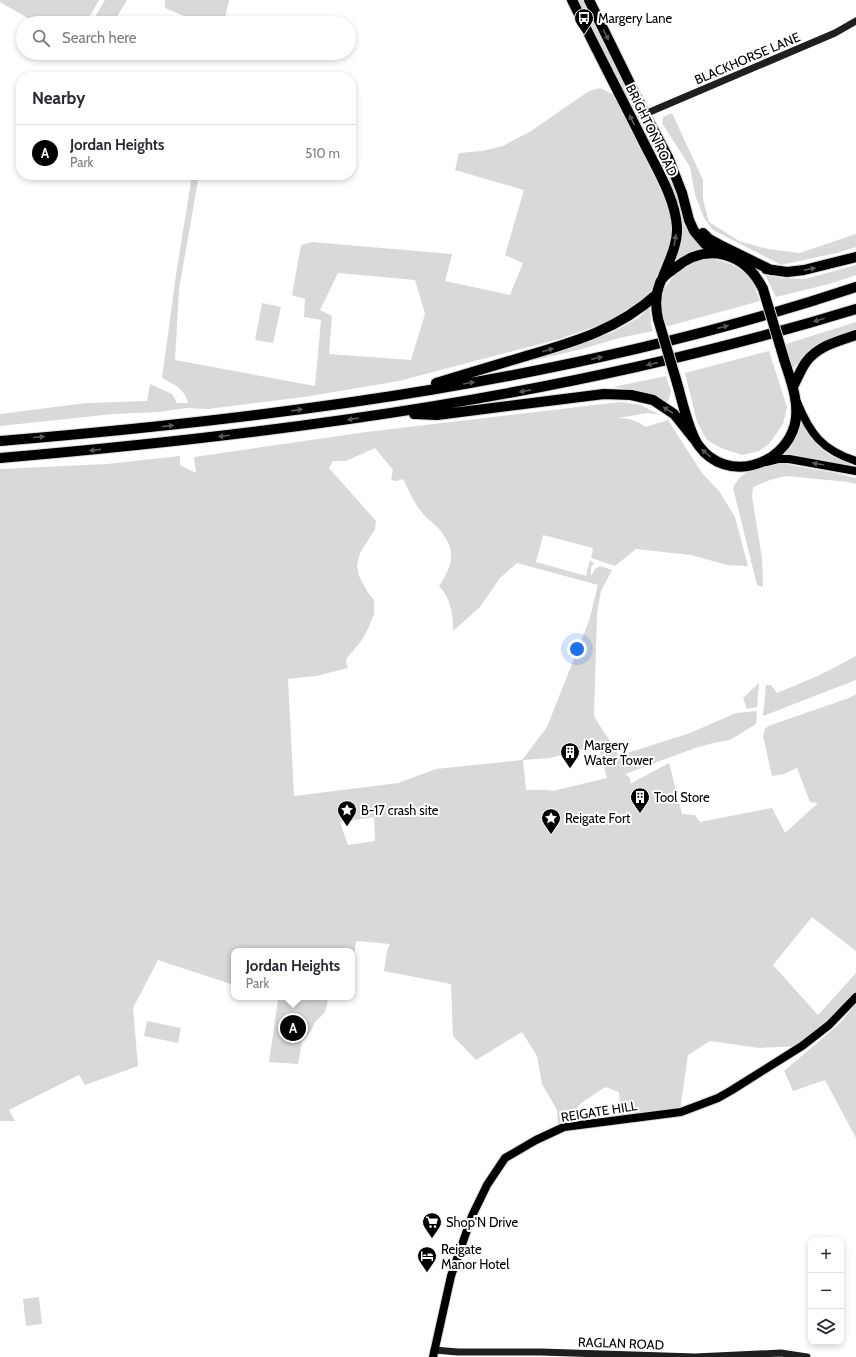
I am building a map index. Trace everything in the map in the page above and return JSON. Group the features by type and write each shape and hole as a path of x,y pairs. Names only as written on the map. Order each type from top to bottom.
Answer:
{"highway":[{"name":"BRIGHTON ROAD","path":"572,0 652,160 676,215 677,229 674,250 664,277 659,285 657,294"},
{"name":"BRIGHTON ROAD","path":"589,0 645,114 668,157 682,193 689,220 694,231 705,244 718,253"},
{"path":"682,193 700,228 709,239 771,270"},
{"path":"664,277 687,260 700,255 718,253 742,262 771,270 787,272 804,270 856,257"},
{"path":"392,414 437,415 580,396 604,394 631,395 653,400 674,414 705,453 722,463 742,467 763,463 783,446 792,432 796,417 795,397 763,289 755,275 742,262"},
{"path":"0,441 215,421 390,397 507,376 589,360 676,340 796,307 856,287"},
{"path":"657,294 658,319 694,439"},
{"path":"390,397 567,344 616,324 633,314 657,294"},
{"path":"0,458 217,437 392,414 608,374 756,338 856,309"},
{"path":"793,387 806,362 817,351 825,346 856,335"}],"main road":[{"path":"795,397 812,432 820,441 833,452 856,461"},
{"path":"763,463 778,459 789,459 856,471"},
{"name":"REIGATE HILL","path":"434,1353 451,1276 472,1216 488,1185 505,1158 536,1140 564,1127 681,1112 718,1098 802,1046 829,1025 856,996"}],"street":[{"name":"BLACKHORSE LANE","path":"645,114 835,33 856,21"},
{"name":"RAGLAN ROAD","path":"434,1353 541,1352 695,1356 782,1352 807,1357"}],"shaded area":[{"path":"0,0 99,0 90,16 24,16 0,2"},
{"path":"105,0 127,0 117,16 96,16"},
{"path":"165,0 229,0 226,16 184,16 165,8"},
{"path":"578,0 586,0 663,157 667,170 677,191 689,231 693,238 707,250 678,262 675,261 682,228 679,207"},
{"path":"600,88 616,96 668,203 673,233 669,251 661,272 650,293 637,304 608,322 559,339 399,381 304,397 208,409 187,408 159,412 114,414 0,426 0,414 86,403 147,401 150,384 172,394 177,403 188,403 187,398 182,391 175,385 162,378 191,180 198,180 179,289 175,360 315,386 321,320 304,317 305,299 292,295 301,245 312,242 452,254 445,281 510,295 523,263 505,255 524,190 455,170 459,153 482,151 503,146 531,131 589,91","holes":["338,273 415,280 425,314 411,360 329,354 332,316 320,310"]},
{"path":"672,113 703,180 703,199 709,222 739,241 768,249 800,253 856,234 856,247 837,253 781,265 713,230 704,218 695,195 690,167 662,123 663,117"},
{"path":"709,258 728,263 744,272 753,283 760,301 665,327 660,305 663,290 677,272 694,261"},
{"path":"856,265 856,275 829,284 776,297 765,275 805,279"},
{"path":"262,303 281,307 273,343 255,340"},
{"path":"650,306 653,331 619,338 586,348 526,362 523,361 611,333 640,317"},
{"path":"856,322 856,330 825,341 809,350 792,369 786,344"},
{"path":"769,351 787,407 783,424 769,444 759,451 742,455 721,448 707,440 697,422 685,373"},
{"path":"666,376 671,391 668,402 644,392 613,387"},
{"path":"620,402 641,405 660,415 648,413 618,418 633,420 646,427 668,420 702,473 719,491 735,517 748,566 727,565 691,555 636,549 615,566 591,558 593,548 543,535 536,562 586,576 590,560 594,563 591,567 591,576 595,569 600,566 612,570 601,591 597,613 594,716 615,747 618,756 690,733 736,713 757,711 756,724 730,740 695,748 625,774 630,778 630,784 669,763 682,814 695,815 700,822 772,808 785,833 818,803 810,802 797,768 784,774 772,776 763,736 765,729 768,726 849,698 856,694 856,951 812,917 773,965 818,1015 856,973 856,997 802,1046 759,1048 710,1041 688,1055 681,1112 621,1116 619,1092 605,1087 580,1104 564,1127 558,1125 557,1110 542,1084 537,1056 522,1032 476,1060 453,1036 451,984 384,971 387,951 390,944 356,941 355,949 355,948 231,948 231,984 158,960 133,1008 138,1066 85,1085 79,1075 9,1110 15,1121 0,1121 0,469 107,464 180,456 180,465 196,473 194,457 366,432","holes":["375,448 393,470 391,480 396,481 403,479 419,509 437,527 448,542 451,556 450,563 448,570 439,586 449,601 453,631 480,607 500,578 517,563 598,585 589,621 547,727 522,760 436,769 398,783 294,796 288,679 316,676 348,668 346,662 347,658 362,640 374,614 374,600 359,576 357,565 360,553 375,529 376,521 329,468 333,461 346,461","598,745 607,778 553,791 526,790 523,760 550,758","374,817 375,841 348,845 340,822"]},
{"path":"801,419 812,439 829,455 850,464 850,466 794,455 786,455 784,452 794,438"},
{"path":"780,464 788,464 856,478 856,484 786,476 770,480 753,487 752,497 762,558 763,587 757,585 733,488 741,476 747,472"},
{"path":"856,656 856,680 763,716 766,685 771,685 777,693 820,675"},
{"path":"759,683 757,707 747,709 743,698"},
{"path":"278,1000 328,1000 325,1012 315,1022 311,1031 302,1042 298,1064 269,1062"},
{"path":"856,1004 856,1138 825,1080 793,1091 784,1071 839,1024"},
{"path":"147,1021 181,1028 178,1043 144,1036"},
{"path":"39,1297 42,1324 26,1326 23,1299"}],"place":[{"name":"Margery Lane","path":"584,35"},
{"name":"Margery Water Tower","path":"570,769"},
{"name":"Tool Store","path":"640,814"},
{"name":"B-17 crash site","path":"347,827"},
{"name":"Reigate Fort","path":"551,835"},
{"name":"Jordan Heights","path":"293,1028"},
{"name":"Shop'N Drive","path":"432,1239"},
{"name":"Reigate Manor Hotel","path":"427,1273"}]}
